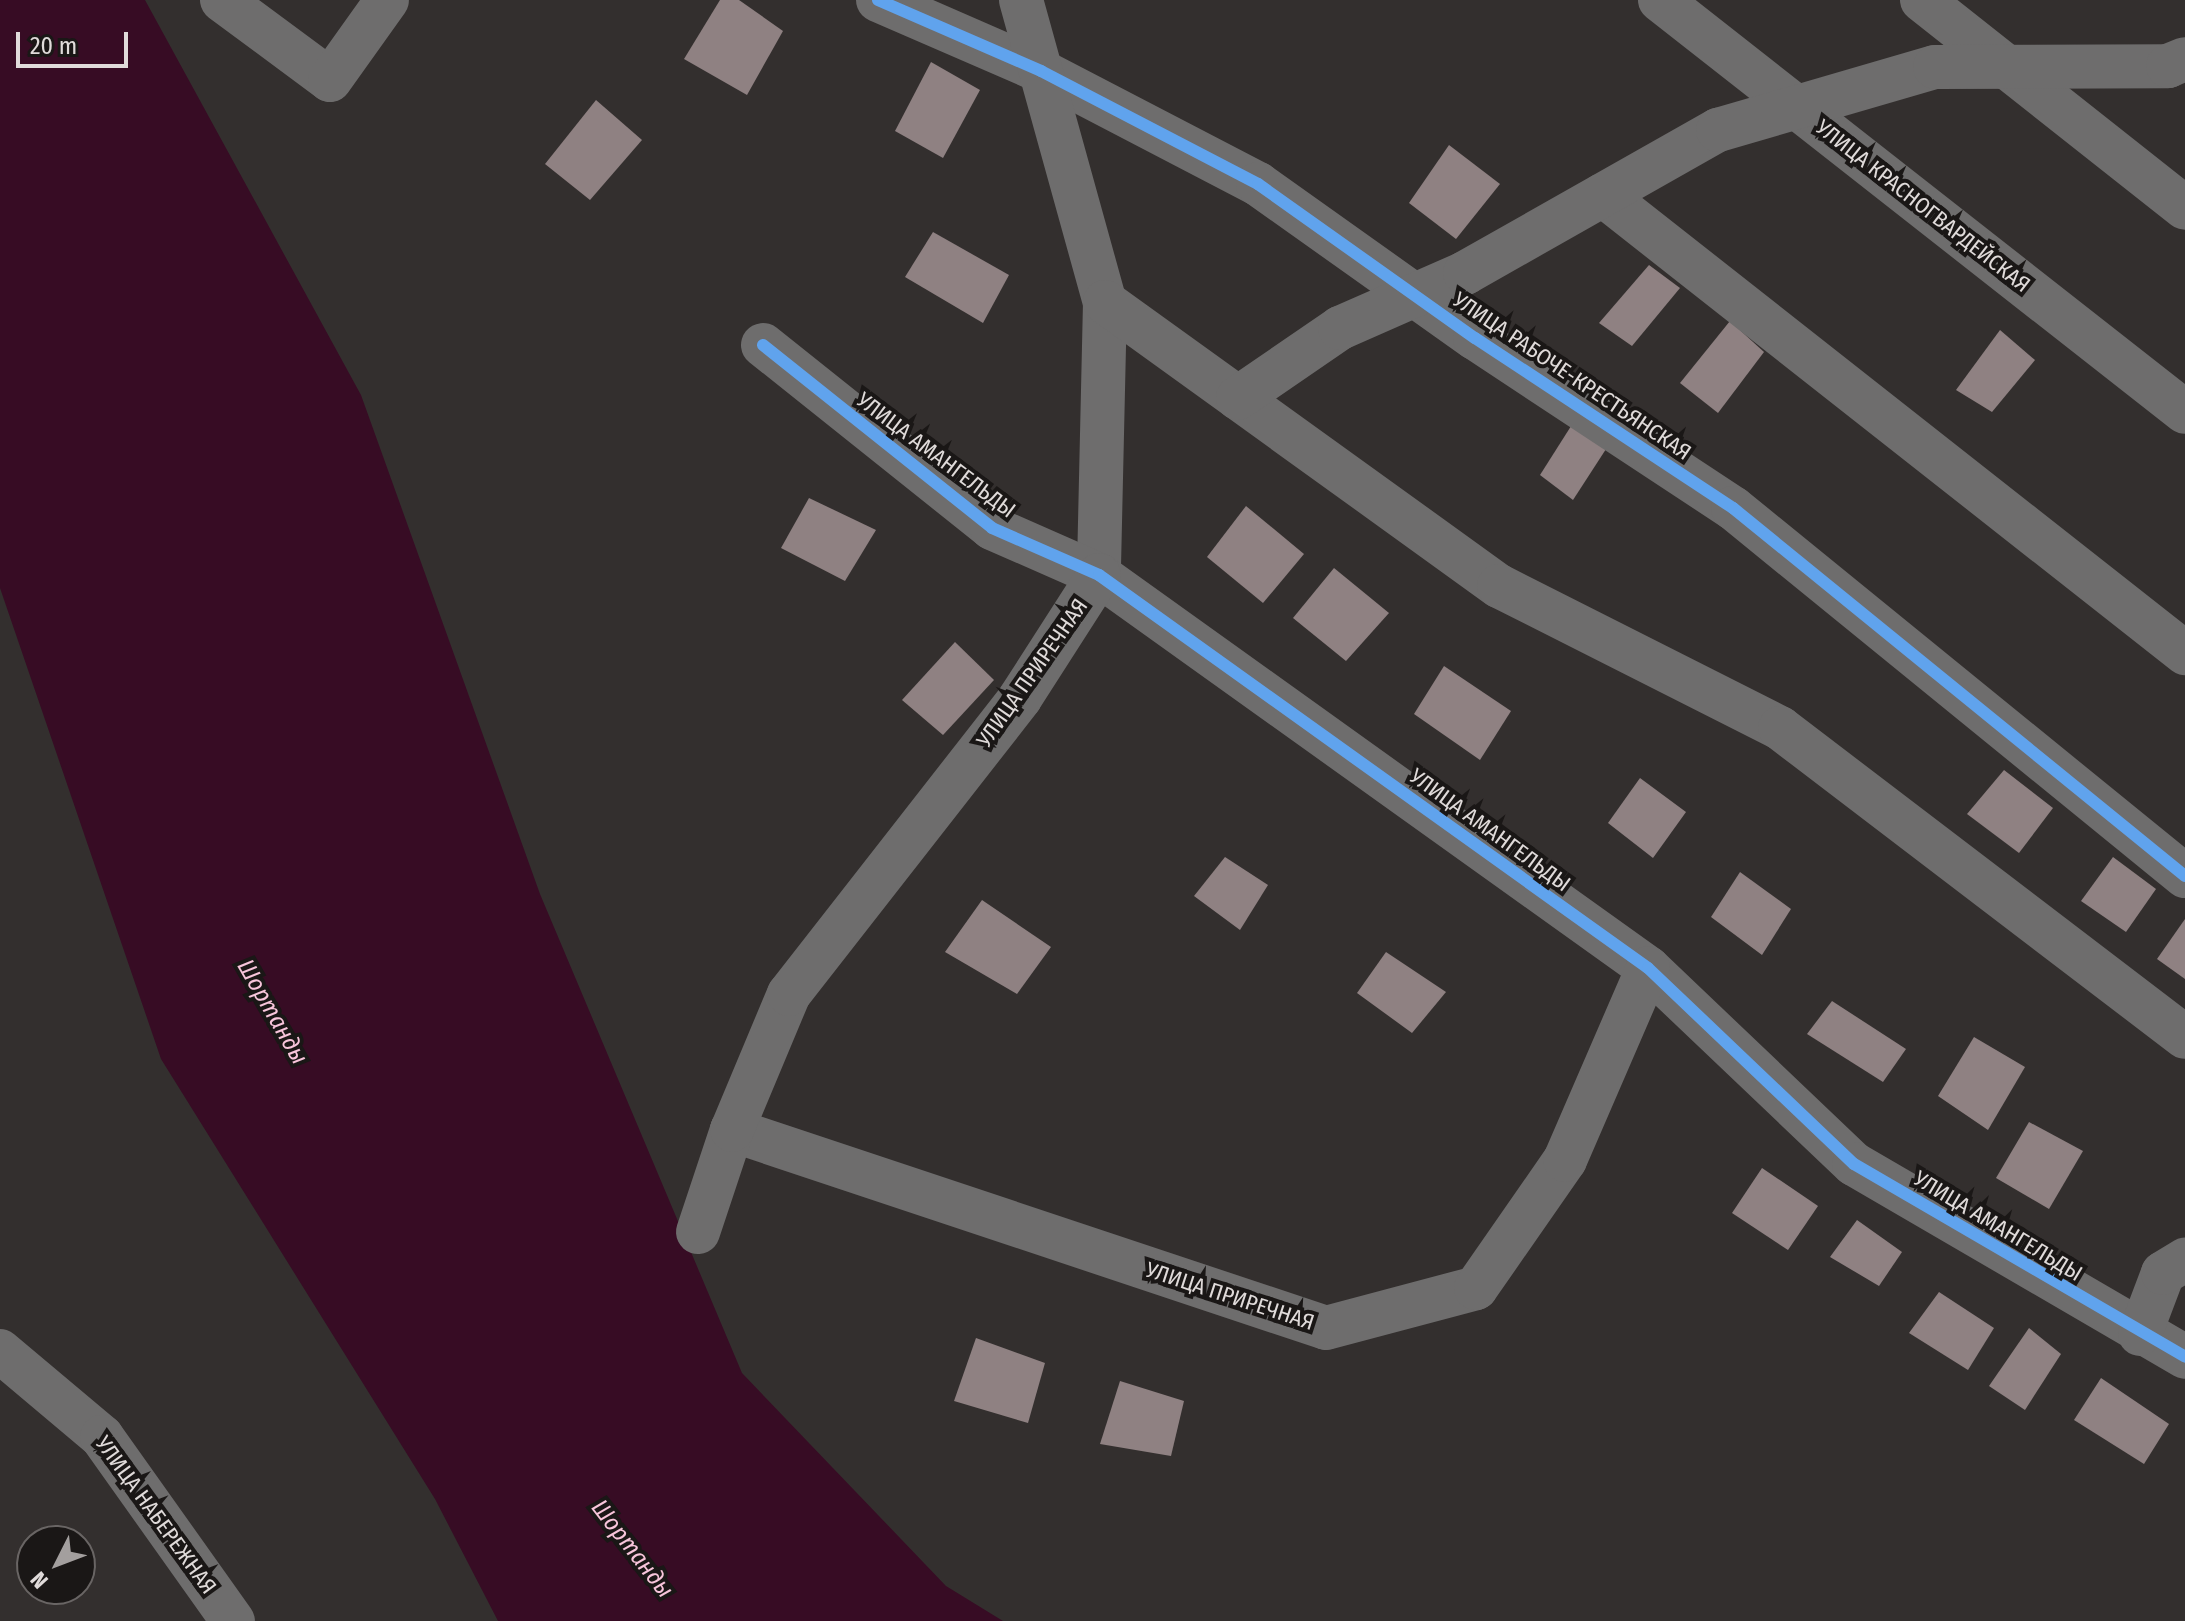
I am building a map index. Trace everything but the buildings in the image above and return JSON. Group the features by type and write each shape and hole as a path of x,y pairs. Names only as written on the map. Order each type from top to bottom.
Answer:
{"street":[{"path":"222,0 330,80 387,0"},
{"name":"УЛИЦА РАБОЧЕ-КРЕСТЬЯНСКАЯ","path":"878,0 1041,71 1258,184 1415,295 1733,508 2185,876"},
{"path":"1021,0 1105,302 1099,575"},
{"name":"УЛИЦА КРАСНОГВАРДЕЙСКАЯ","path":"1660,0 2185,412"},
{"path":"1922,0 2185,208"},
{"path":"1238,398 1340,328 1415,295 1718,130 1935,67 2168,66 2185,59"},
{"path":"1603,195 2185,653"},
{"path":"1105,302 1499,586 1780,728 2185,1037"},
{"name":"УЛИЦА АМАНГЕЛЬДЫ","path":"763,345 992,528 1099,575 1648,968 1854,1164 2140,1334 2185,1357"},
{"name":"УЛИЦА ПРИРЕЧНАЯ","path":"698,1232 732,1130 789,994 1020,698 1099,575"},
{"name":"УЛИЦА ПРИРЕЧНАЯ","path":"732,1130 1326,1328 1476,1288 1565,1160 1648,968"},
{"path":"2140,1334 2163,1273 2185,1260"},
{"name":"УЛИЦА НАБЕРЕЖНАЯ","path":"0,1351 102,1437 233,1621"}],"water":[{"name":"Шортанды","path":"0,0 145,0 361,395 540,894 742,1373 946,1586 1003,1621 498,1621 435,1499 161,1059 0,588"}],"cycle path":[{"path":"878,0 1041,71 1258,184 1475,338 1733,508 2185,876"},
{"path":"763,345 992,528 1099,575 1648,968 1854,1164 2185,1357"}]}
